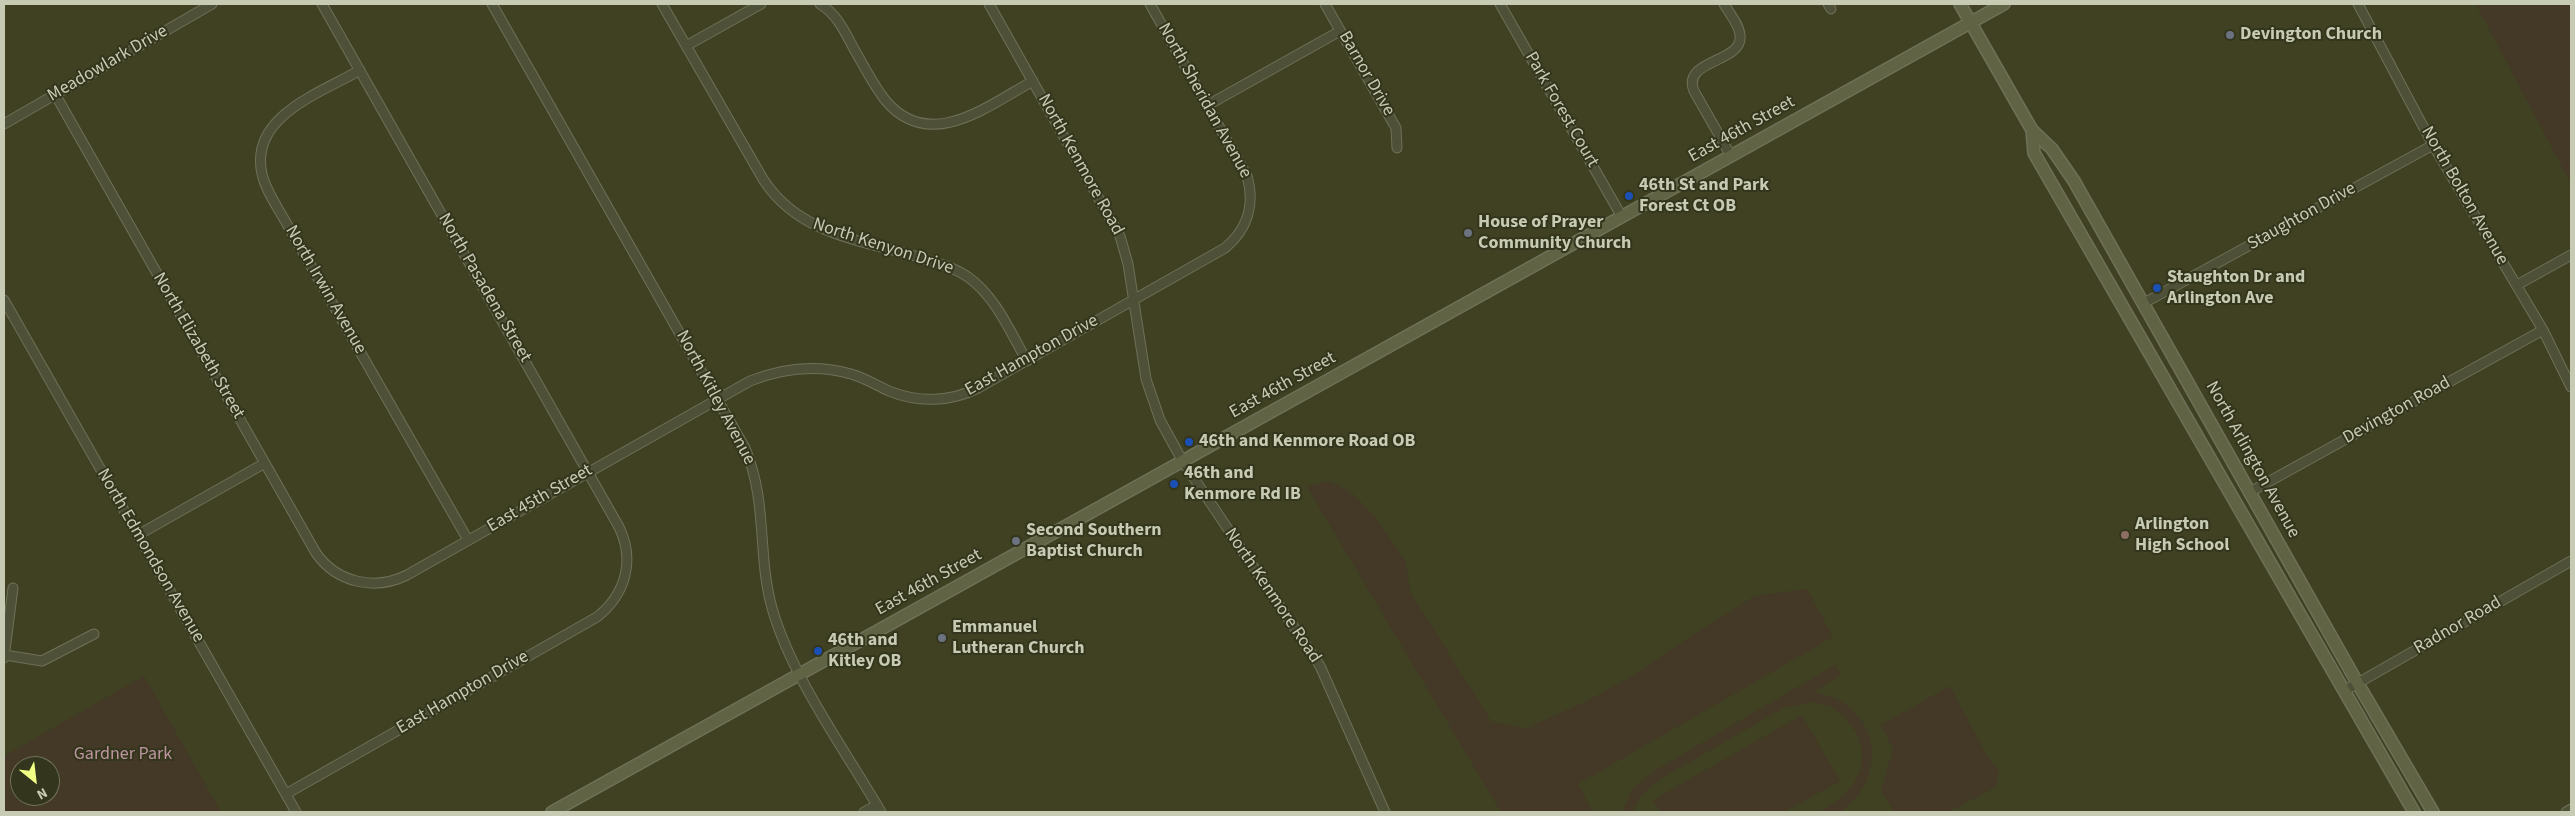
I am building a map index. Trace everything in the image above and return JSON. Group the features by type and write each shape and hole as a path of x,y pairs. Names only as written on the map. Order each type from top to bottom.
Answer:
{"main road":[{"name":"North Arlington Avenue","path":"1960,4 2032,130 2052,149 2074,181 2358,684 2433,812"},
{"name":"East 46th Street","path":"552,812 2004,4"},
{"name":"North Arlington Avenue","path":"2032,130 2034,153 2414,812"}],"street":[{"name":"Meadowlark Drive","path":"4,124 212,4"},
{"name":"North Pasadena Street","path":"322,4 624,538 628,558 625,577"},
{"name":"North Kitley Avenue","path":"492,4 743,444 755,476 761,506 766,577 772,606 788,652 879,808"},
{"name":"North Kenyon Drive","path":"662,4 763,179 788,210 805,221 827,231 942,264 960,272 976,284 993,302 1027,361"},
{"path":"686,46 761,4"},
{"path":"820,4 837,20 887,102 911,119 930,124 954,122 968,118 1033,81"},
{"name":"North Kenmore Road","path":"989,4 1116,226 1127,259 1143,364 1151,398 1162,425 1183,462 1320,666 1385,812"},
{"name":"North Sheridan Avenue","path":"1150,4 1244,168 1250,184 1250,206 1242,229"},
{"name":"Barnor Drive","path":"1325,4 1396,128 1397,148"},
{"name":"Park Forest Court","path":"1500,4 1622,217"},
{"path":"1724,4 1740,34 1739,45 1734,50 1697,71 1692,82 1694,92 1731,156"},
{"name":"North Bolton Avenue","path":"2358,4 2433,144 2543,330 2571,387"},
{"path":"1208,105 1340,31"},
{"name":"North Irwin Avenue","path":"360,70 286,112 274,123 262,144 262,174 267,188 288,226 468,540"},
{"name":"North Elizabeth Street","path":"55,94 319,558 338,574 357,582"},
{"name":"Staughton Drive","path":"2144,303 2433,144"},
{"name":"East Hampton Drive","path":"717,398 741,384 772,373 806,368 829,369 853,374 898,394 912,398 941,399 974,390 1225,248 1242,229"},
{"path":"2517,285 2571,255"},
{"name":"North Edmondson Avenue","path":"4,300 296,812"},
{"name":"Devington Road","path":"2250,492 2543,330"},
{"name":"East 45th Street","path":"357,582 378,583 398,579 717,398"},
{"path":"138,535 265,463"},
{"name":"Radnor Road","path":"2344,691 2571,561"},
{"name":"East Hampton Drive","path":"286,794 597,617 614,600 625,577"},
{"path":"13,588 4,657 42,661 94,634"},
{"path":"864,812 879,808"},
{"path":"2566,812 2571,809"}],"green space":[{"path":"2476,4 2571,4 2571,184"},
{"path":"1329,481 1351,492 1373,515 1405,560 1411,593 1491,721 1525,729 1591,699 1641,671 1685,640 1755,596 1807,589 1833,637 1578,784 1593,812 1501,812 1307,487"},
{"path":"1835,665 1841,675 1813,692 1835,698 1852,709 1864,724 1870,741 1872,760 1868,778 1857,796 1841,812 1819,812 1840,799 1853,785 1861,768 1862,749 1856,732 1845,717 1829,706 1811,702 1783,708 1659,780 1641,796 1633,812 1622,812 1633,788 1654,771"},
{"name":"Gardner Park","path":"144,676 221,812 4,812 4,756"},
{"path":"1950,686 1986,754 1999,773 1996,787 1948,812 1894,812 1881,791 1893,749 1881,725"},
{"path":"1802,715 1840,781 1784,812 1660,812 1653,800"}],"place":[{"name":"Devington Church","path":"2230,35"},
{"name":"46th St and Park Forest Ct OB","path":"1629,196"},
{"name":"House of Prayer Community Church","path":"1468,233"},
{"name":"Staughton Dr and Arlington Ave","path":"2157,288"},
{"name":"46th and Kenmore Road OB","path":"1189,442"},
{"name":"46th and Kenmore Rd IB","path":"1174,484"},
{"name":"Arlington High School","path":"2125,535"},
{"name":"Second Southern Baptist Church","path":"1016,541"},
{"name":"Emmanuel Lutheran Church","path":"942,638"},
{"name":"46th and Kitley OB","path":"818,651"}]}
